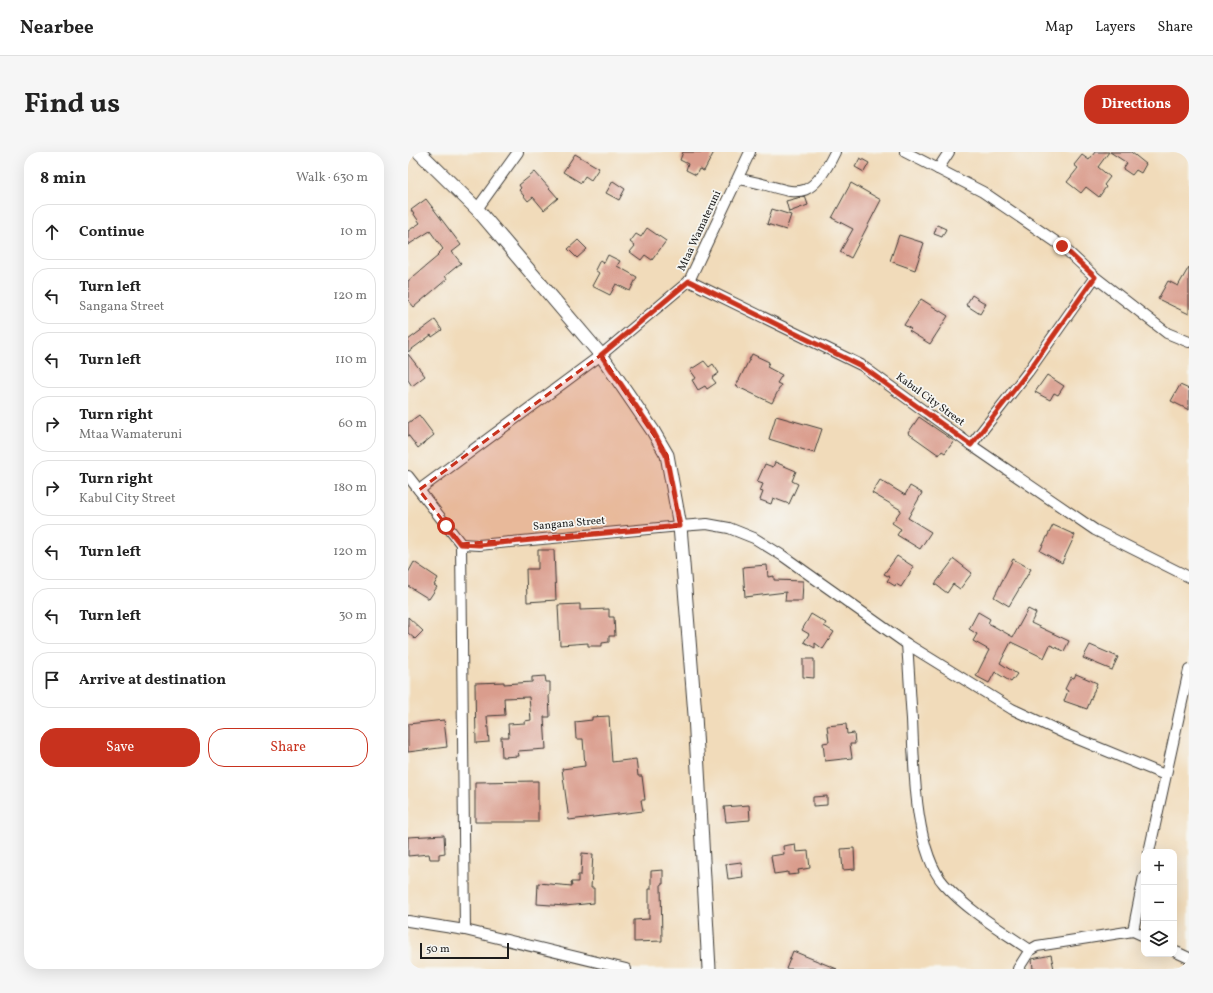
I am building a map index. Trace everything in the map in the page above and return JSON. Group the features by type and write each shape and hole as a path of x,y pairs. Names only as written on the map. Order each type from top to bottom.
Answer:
{"street":[{"path":"419,152 476,209 601,355 653,431 666,455 680,526 696,723 709,969"},
{"path":"476,209 518,152"},
{"name":"Mtaa Wamateruni","path":"419,490 601,355 689,281 750,152"},
{"path":"738,179 758,182 793,192 803,191 813,186 824,173 835,152"},
{"path":"905,152 984,192 1062,246 1095,277 1167,333 1189,342"},
{"path":"938,169 949,152"},
{"path":"971,445 1028,372 1095,277"},
{"name":"Kabul City Street","path":"689,281 861,366 971,445 1095,530 1189,577"},
{"path":"408,476 460,544 465,930"},
{"name":"Sangana Street","path":"460,544 479,545 708,524 728,528 754,538 783,556 907,644 1012,709 1068,735 1165,775"},
{"path":"907,644 919,812 928,856 939,878 960,900 1030,950"},
{"path":"1150,849 1189,670"},
{"path":"1133,931 1142,885"},
{"path":"408,921 465,930 600,966 626,969"},
{"path":"1018,969 1030,950 1037,946 1133,931 1141,935"},
{"path":"1177,952 1189,958"}],"highlighted area":[{"path":"601,355 667,455 680,526 461,544 419,490"}],"building":[{"path":"683,152 714,152 704,171 699,169 696,175 686,170 688,164 680,160"},
{"path":"1095,152 1109,152 1098,167 1110,177 1104,185 1106,187 1099,197 1086,187 1081,193 1067,182 1078,168 1074,165 1082,155 1089,160"},
{"path":"1110,152 1131,152 1146,164 1141,173 1136,170 1132,175 1123,169 1127,163"},
{"path":"575,154 599,168 591,180 585,176 581,183 563,172"},
{"path":"860,158 869,163 864,172 855,167"},
{"path":"535,172 558,198 544,210 533,197 528,201 519,190 521,188 519,185"},
{"path":"613,181 625,189 619,200 606,193"},
{"path":"851,183 881,200 851,258 840,252 853,229 832,218"},
{"path":"805,196 808,205 789,212 786,201"},
{"path":"426,199 461,245 452,252 461,263 445,276 447,279 414,307 408,300 408,281 438,256 437,255 443,249 430,231 408,245 408,231 420,223 411,210"},
{"path":"772,209 791,215 786,230 767,224"},
{"path":"937,225 946,229 942,237 934,234"},
{"path":"647,228 666,241 652,260 645,255 641,260 630,252 635,246 630,242 636,234 641,237"},
{"path":"899,235 924,243 915,270 890,261"},
{"path":"578,240 587,249 577,258 568,249"},
{"path":"608,255 620,261 617,266 637,277 630,291 616,284 610,295 592,286 599,273 595,270 600,260 604,263"},
{"path":"1189,267 1189,314 1158,299 1168,281 1178,286"},
{"path":"972,295 986,304 980,314 966,305"},
{"path":"921,299 948,316 930,344 909,331 911,329 904,325"},
{"path":"435,320 442,330 432,337 431,335 408,352 408,340"},
{"path":"408,354 425,376 412,386 408,380"},
{"path":"752,354 769,362 767,367 782,375 777,383 781,385 772,403 736,386"},
{"path":"704,361 709,367 713,364 719,373 712,378 716,383 707,389 705,386 698,390 692,380 696,378 690,370"},
{"path":"1047,375 1064,386 1058,395 1054,393 1050,400 1035,392"},
{"path":"1180,385 1189,389 1189,410 1171,401"},
{"path":"419,415 434,435 418,448 408,435 408,423"},
{"path":"776,416 822,429 814,453 769,439"},
{"path":"919,417 954,441 945,453 942,451 939,455 908,433"},
{"path":"775,462 796,471 792,481 798,484 789,504 773,498 771,504 760,500 763,492 760,491 763,484 757,482 765,464 773,467"},
{"path":"880,480 905,495 910,486 922,493 908,518 931,532 920,549 897,535 901,529 892,523 901,510 872,493"},
{"path":"1053,525 1075,535 1062,563 1040,551"},
{"path":"538,550 554,550 556,600 527,602 526,569 538,569"},
{"path":"897,556 914,567 901,587 896,584 895,586 887,581 890,577 884,574"},
{"path":"954,559 972,573 960,589 953,584 947,593 935,584"},
{"path":"1013,559 1031,569 1009,606 994,597"},
{"path":"414,562 438,578 434,585 437,587 429,599 408,586 408,573"},
{"path":"767,565 768,577 774,576 774,580 803,581 802,601 785,601 786,592 745,597 743,567"},
{"path":"580,604 580,610 609,609 609,617 614,617 615,636 609,636 609,642 602,643 602,646 588,646 588,643 560,645 558,605"},
{"path":"1028,609 1036,613 1031,623 1069,641 1064,651 1050,645 1044,658 1011,642 1000,663 1017,674 1011,682 995,672 989,683 976,676 989,650 973,641 977,634 969,629 978,612 990,619 988,623 1013,637"},
{"path":"811,614 826,623 824,626 834,632 823,649 815,643 815,648 804,642 809,634 802,630"},
{"path":"408,617 423,631 415,639 408,633"},
{"path":"1090,645 1118,657 1112,670 1083,658"},
{"path":"803,659 814,659 814,678 803,677"},
{"path":"1076,674 1097,683 1087,709 1064,701 1068,691 1065,689 1071,677 1074,678"},
{"path":"545,676 546,682 550,682 550,717 544,717 546,749 518,751 519,756 502,757 501,737 509,737 508,724 525,723 525,721 531,720 529,697 504,698 505,715 487,716 489,742 476,743 475,683 504,682 504,684 532,682 532,677"},
{"path":"609,716 612,762 636,759 638,776 642,776 645,800 641,800 643,811 569,820 562,769 585,766 583,739 576,739 575,722 592,720 592,717"},
{"path":"444,720 447,747 408,752 408,724"},
{"path":"846,724 847,734 854,733 855,744 850,744 852,758 825,761 823,743 829,742 827,726"},
{"path":"538,781 538,822 475,822 475,782"},
{"path":"827,796 827,805 813,806 813,797"},
{"path":"749,805 750,820 726,822 724,807"},
{"path":"444,835 445,853 439,854 439,859 430,859 429,854 408,856 408,837"},
{"path":"795,844 796,852 808,851 810,868 798,870 799,874 788,875 788,872 774,874 771,856 784,854 783,846"},
{"path":"854,848 855,869 843,870 841,849"},
{"path":"582,853 593,854 591,888 594,888 594,903 565,906 537,904 538,883 572,886 571,882 578,882 578,875 581,875"},
{"path":"741,862 743,877 728,879 726,864"},
{"path":"663,870 663,884 661,884 662,941 634,942 634,920 649,919 649,889 651,889 651,871"},
{"path":"793,951 837,969 786,969"},
{"path":"1051,955 1054,969 1033,969 1032,959"}],"route":[{"path":"446,526 460,544 479,545 680,526 666,455 653,431 601,355 689,281 861,366 971,445 1028,372 1095,277 1062,246"}]}
